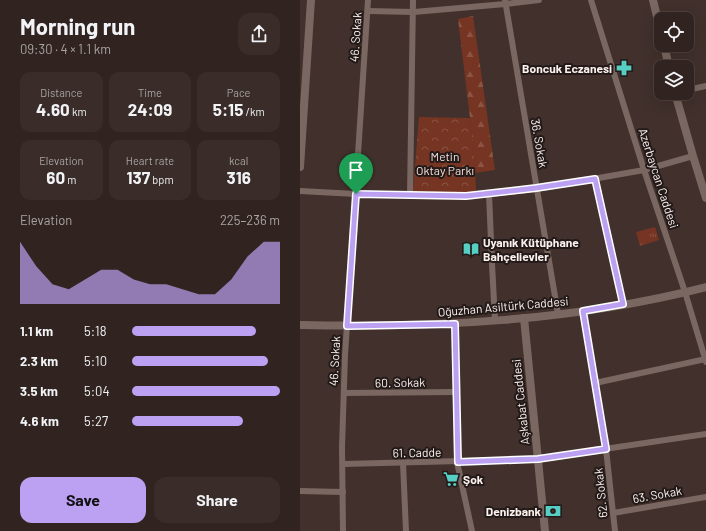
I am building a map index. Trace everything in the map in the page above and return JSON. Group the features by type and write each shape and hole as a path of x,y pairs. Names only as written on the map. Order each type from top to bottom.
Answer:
{"main road":[{"path":"300,167 311,0"},
{"path":"654,0 657,12"},
{"path":"677,100 706,198"},
{"name":"Oğuzhan Asiltürk Caddesi","path":"300,325 347,326 455,324 524,318 583,311 706,287"},
{"name":"Aşkabat Caddesi","path":"524,318 545,531"}],"street":[{"name":"46. Sokak","path":"343,531 344,393 347,326 368,0"},
{"path":"410,195 413,0"},
{"path":"368,11 414,12 505,2 540,0"},
{"name":"Azerbaycan Caddesi","path":"591,0 644,170 706,360"},
{"name":"36. Sokak","path":"505,2 558,314"},
{"path":"694,89 706,86"},
{"path":"300,191 356,194 466,196 490,194 595,179 644,170 693,156"},
{"path":"595,179 623,304"},
{"path":"490,194 495,320"},
{"name":"62. Sokak","path":"583,311 606,449 615,531"},
{"path":"455,324 458,462 472,531"},
{"path":"595,383 706,360"},
{"name":"60. Sokak","path":"344,393 456,392"},
{"name":"61. Cadde","path":"343,464 538,459 706,434"},
{"path":"403,463 406,531"},
{"path":"300,491 343,492"},
{"name":"63. Sokak","path":"613,513 706,497"}],"green space":[{"path":"473,16 495,170 475,173 458,19"},
{"name":"Metin Oktay Parkı","path":"419,117 470,118 476,192 458,193 413,191"},
{"path":"655,227 659,240 640,246 636,232"}],"place":[{"name":"Boncuk Eczanesi","path":"624,68"},
{"name":"Uyanık Kütüphane Bahçelievler","path":"471,249"},
{"name":"Şok","path":"451,479"},
{"name":"Denizbank","path":"553,511"}],"route":[{"path":"595,179 623,304 583,311 606,449 538,459 458,462 455,324 347,326 356,194 466,196 536,188 595,179"}]}
